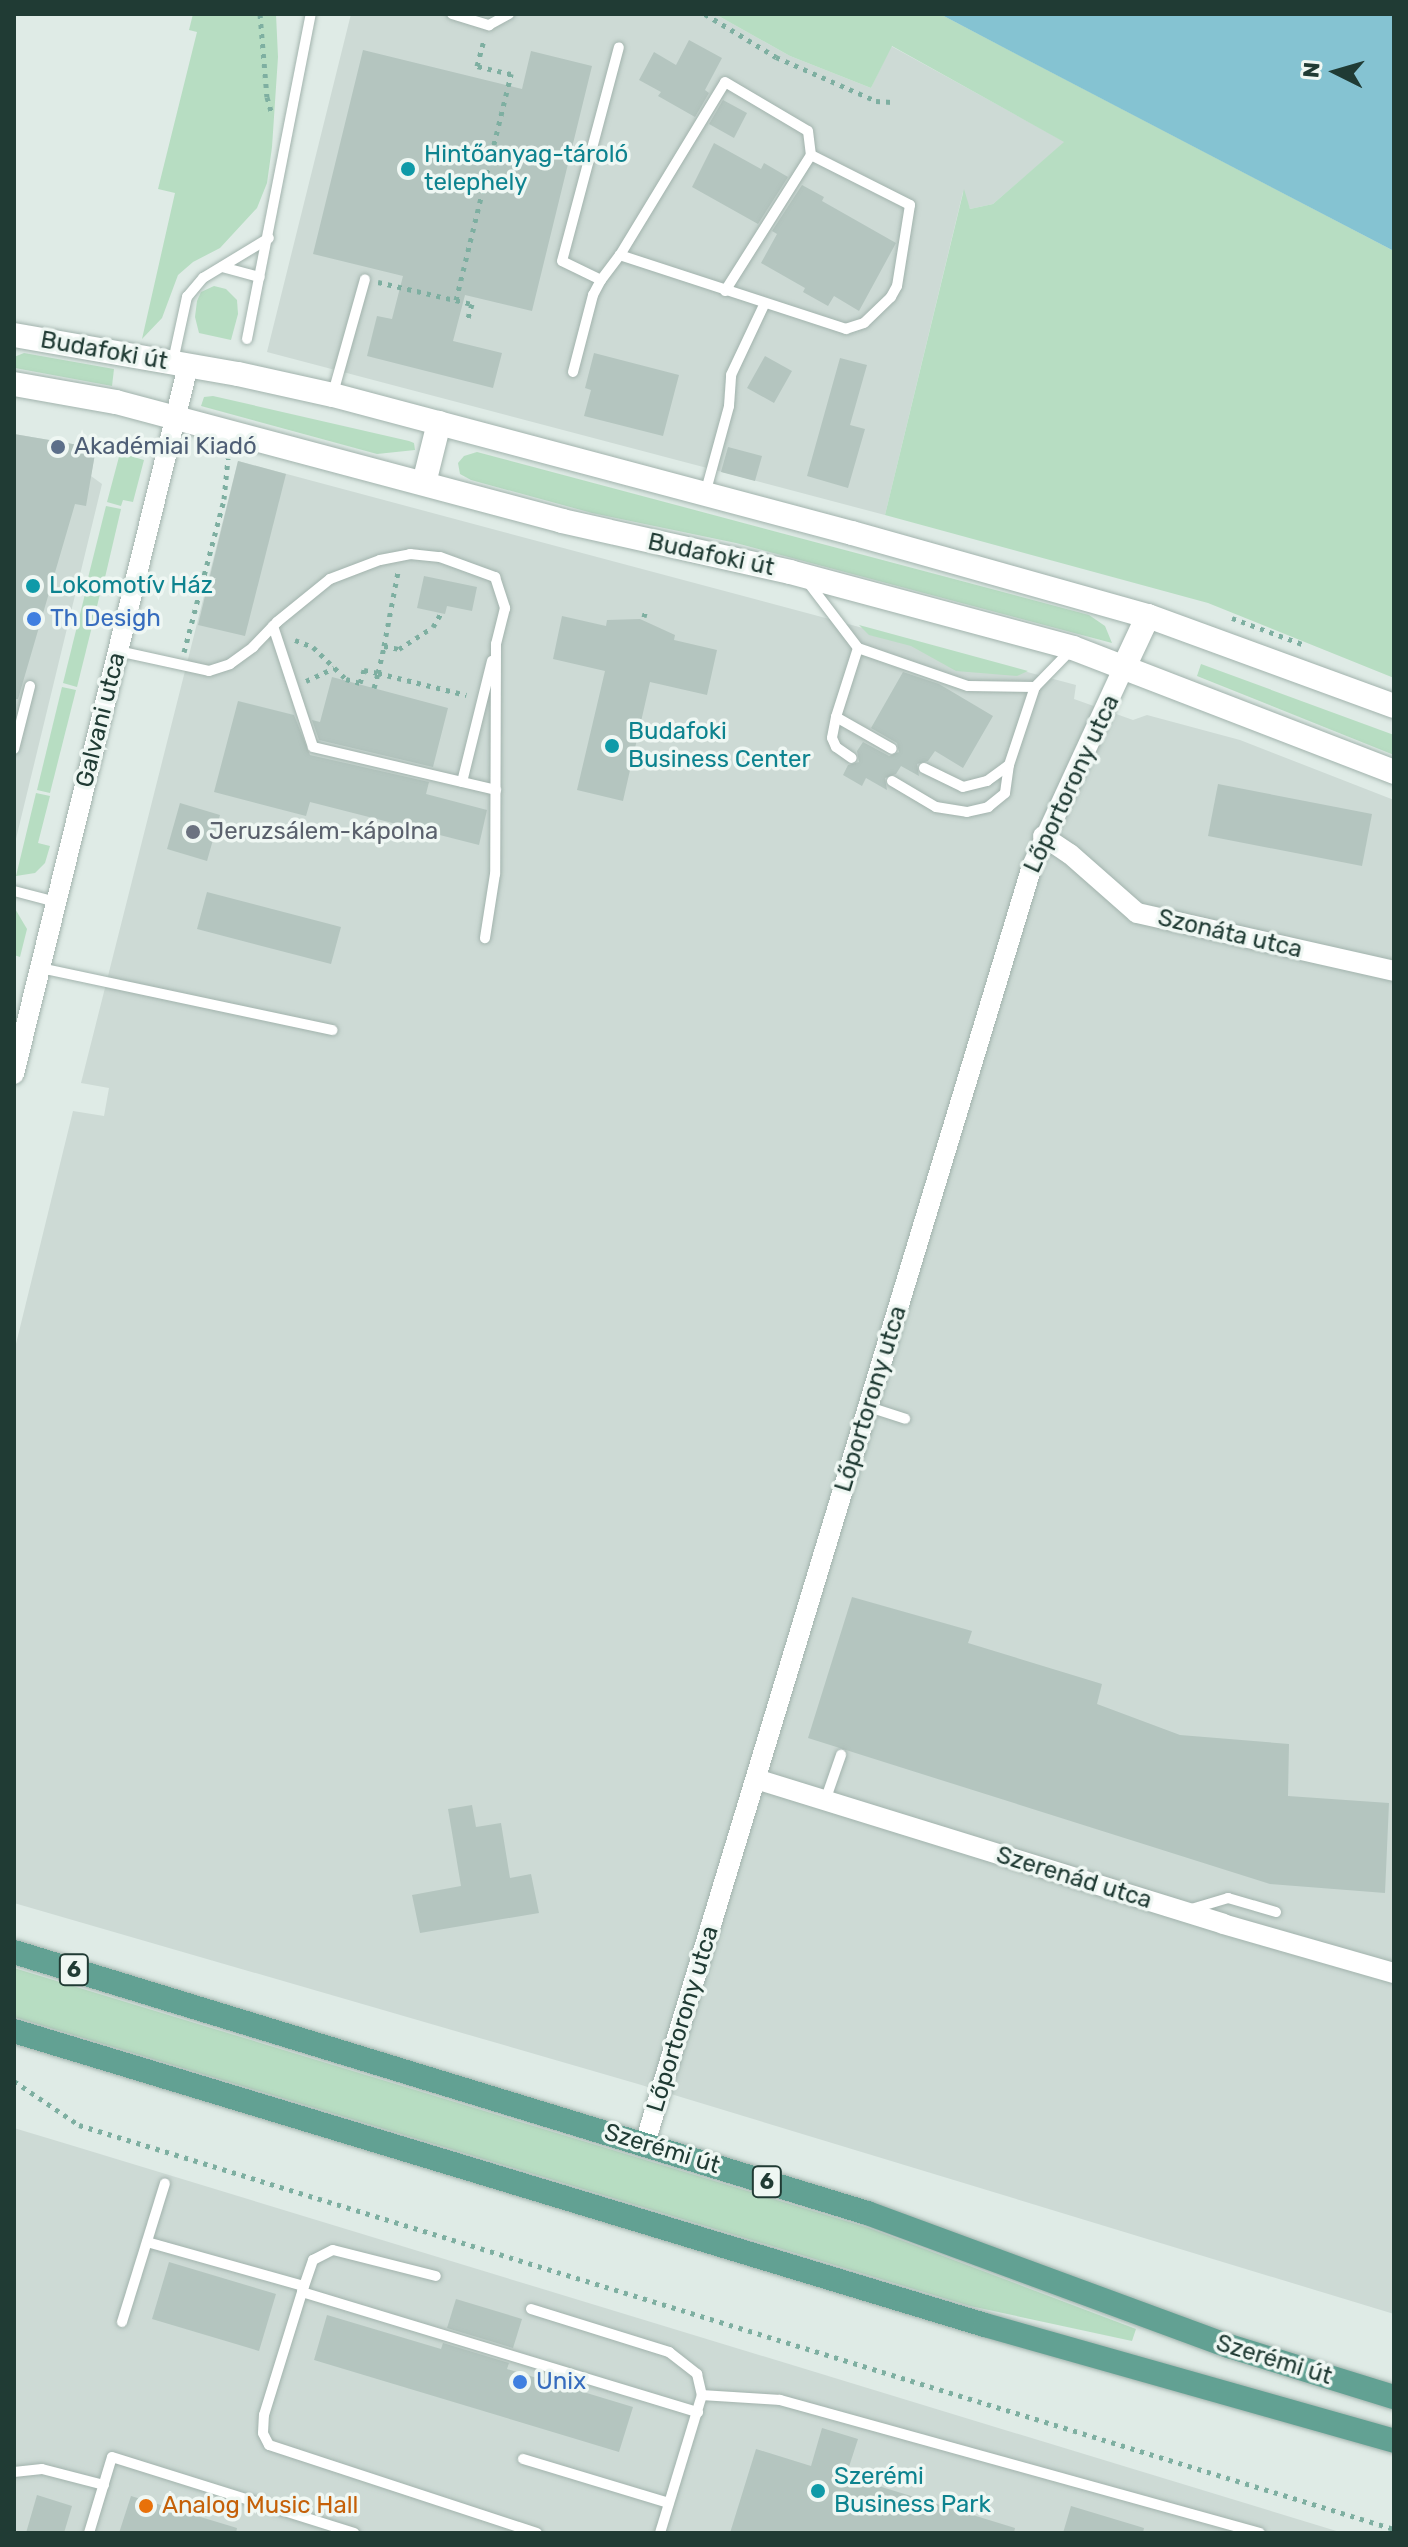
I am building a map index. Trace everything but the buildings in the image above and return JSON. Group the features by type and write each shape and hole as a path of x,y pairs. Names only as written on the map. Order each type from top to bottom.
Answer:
{"main road":[{"name":"Budafoki út","path":"14,335 333,395 439,423 1148,616 1394,706"},
{"name":"Budafoki út","path":"14,384 176,417 631,538 803,576 1073,648 1125,665 1394,772"},
{"path":"424,483 439,423"},
{"path":"1125,665 1148,616"},
{"name":"Szerémi út","path":"14,1952 867,2213 1229,2346 1394,2397"},
{"name":"Szerémi út","path":"14,2031 985,2325 1392,2442"}],"street":[{"name":"Galvani utca","path":"14,1074 176,417 180,364"},
{"name":"Lőportorony utca","path":"645,2143 1043,836 1125,665"},
{"name":"Szonáta utca","path":"1043,836 1070,854 1137,913 1394,971"},
{"name":"Szerenád utca","path":"756,1779 1182,1912 1394,1973"}],"lane":[{"path":"247,339 311,14"},
{"path":"452,14 489,25 509,14"},
{"path":"601,280 562,261 619,47"},
{"path":"573,372 593,295 725,82 808,131 811,155 725,291"},
{"path":"620,255 764,305 846,329 875,315 897,286 910,205 811,155"},
{"name":"Galvani utca","path":"180,364 187,297 203,278 269,238"},
{"path":"222,267 260,277"},
{"path":"333,395 365,279"},
{"path":"704,496 729,406 731,375 764,305"},
{"path":"118,651 209,671 230,664 330,579 401,556 440,557 495,577 505,608 462,782"},
{"path":"803,576 858,648 968,686 1035,687"},
{"path":"274,629 313,747 496,790"},
{"path":"485,938 495,874 496,644"},
{"path":"852,758 836,747 832,738 858,648"},
{"path":"892,781 936,807 967,812 988,807 1005,793 1009,765 1035,687 1073,648"},
{"path":"14,749 30,686"},
{"path":"836,717 892,749"},
{"path":"924,768 963,787 976,786 1009,765"},
{"path":"14,891 56,902"},
{"path":"40,968 332,1030"},
{"path":"869,1407 905,1419"},
{"path":"825,1801 841,1755"},
{"path":"1182,1912 1228,1898 1276,1912"},
{"path":"122,2322 165,2183"},
{"path":"147,2242 698,2412"},
{"path":"436,2276 333,2250 313,2260 264,2415 263,2433 269,2445 537,2533"},
{"path":"531,2309 669,2352 697,2374 702,2395 660,2533"},
{"path":"702,2395 780,2400 1260,2533"},
{"path":"89,2533 112,2457 354,2533"},
{"path":"523,2459 669,2503"},
{"path":"14,2472 42,2469 104,2485"}],"path":[{"path":"260,14 267,97 277,128 289,136"},
{"path":"705,14 776,57 876,101 892,102"},
{"path":"456,300 511,74 477,66 489,25"},
{"path":"365,279 472,304 468,318"},
{"path":"181,665 224,499 228,458"},
{"path":"374,688 401,556"},
{"path":"644,617 646,609"},
{"path":"384,646 399,649 433,627 441,613"},
{"path":"274,629 313,647 346,679 360,683 364,670 483,699"},
{"path":"292,684 319,678 334,668"},
{"path":"14,2081 79,2125 1394,2529"}],"shaded area":[{"path":"351,14 715,14 790,56 871,88 891,46 1065,142 993,204 970,209 963,192 885,515 267,352"},
{"path":"14,434 96,448 91,476 102,484 14,847"},
{"path":"238,461 1076,685 1074,699 1133,720 1147,715 1240,740 1394,800 1394,2314 638,2084 14,1903 14,1352 73,1111 104,1116 109,1088 81,1083"},
{"path":"14,2128 77,2147 1343,2533 14,2533"}],"green space":[{"path":"193,14 276,14 278,57 267,183 257,208 220,248 193,262 178,275 162,318 142,339 175,193 158,189 197,32 189,30"},
{"path":"715,14 940,14 1394,251 1394,678 1208,603 885,515 964,189 970,209 993,204 1064,142 892,46 871,88 790,56"},
{"path":"214,286 226,289 237,300 238,314 231,340 199,333 195,317 197,301 201,292"},
{"path":"24,353 114,369 112,386 15,368 14,357"},
{"path":"213,396 409,441 414,443 415,450 377,454 201,406 204,397"},
{"path":"477,452 1089,615 1105,626 1112,643 736,543 592,513 471,480 460,474 458,463 464,456"},
{"path":"120,453 144,460 133,502 123,500 121,506 107,502"},
{"path":"106,506 121,509 103,586 87,582"},
{"path":"87,586 101,590 77,687 63,683"},
{"path":"859,625 1028,671 1017,676 956,671 911,646 869,635"},
{"path":"1201,664 1394,735 1394,755 1197,676"},
{"path":"62,687 76,690 50,793 37,790"},
{"path":"36,793 50,796 38,843 50,846 45,863 35,873 16,876"},
{"path":"14,907 27,929 20,957 14,955"},
{"path":"14,1968 869,2228 1136,2329 1132,2341 970,2306 14,2017"}],"water":[{"path":"940,14 1394,14 1394,251 1016,54"}],"place":[{"name":"Hintőanyag-tároló telephely","path":"408,169"},
{"name":"Akadémiai Kiadó","path":"58,447"},
{"name":"Lokomotív Ház","path":"33,586"},
{"name":"Th Desigh","path":"34,619"},
{"name":"Budafoki Business Center","path":"612,746"},
{"name":"Jeruzsálem-kápolna","path":"193,832"},
{"name":"Unix","path":"520,2382"},
{"name":"Szerémi Business Park","path":"818,2491"},
{"name":"Analog Music Hall","path":"146,2506"}]}
